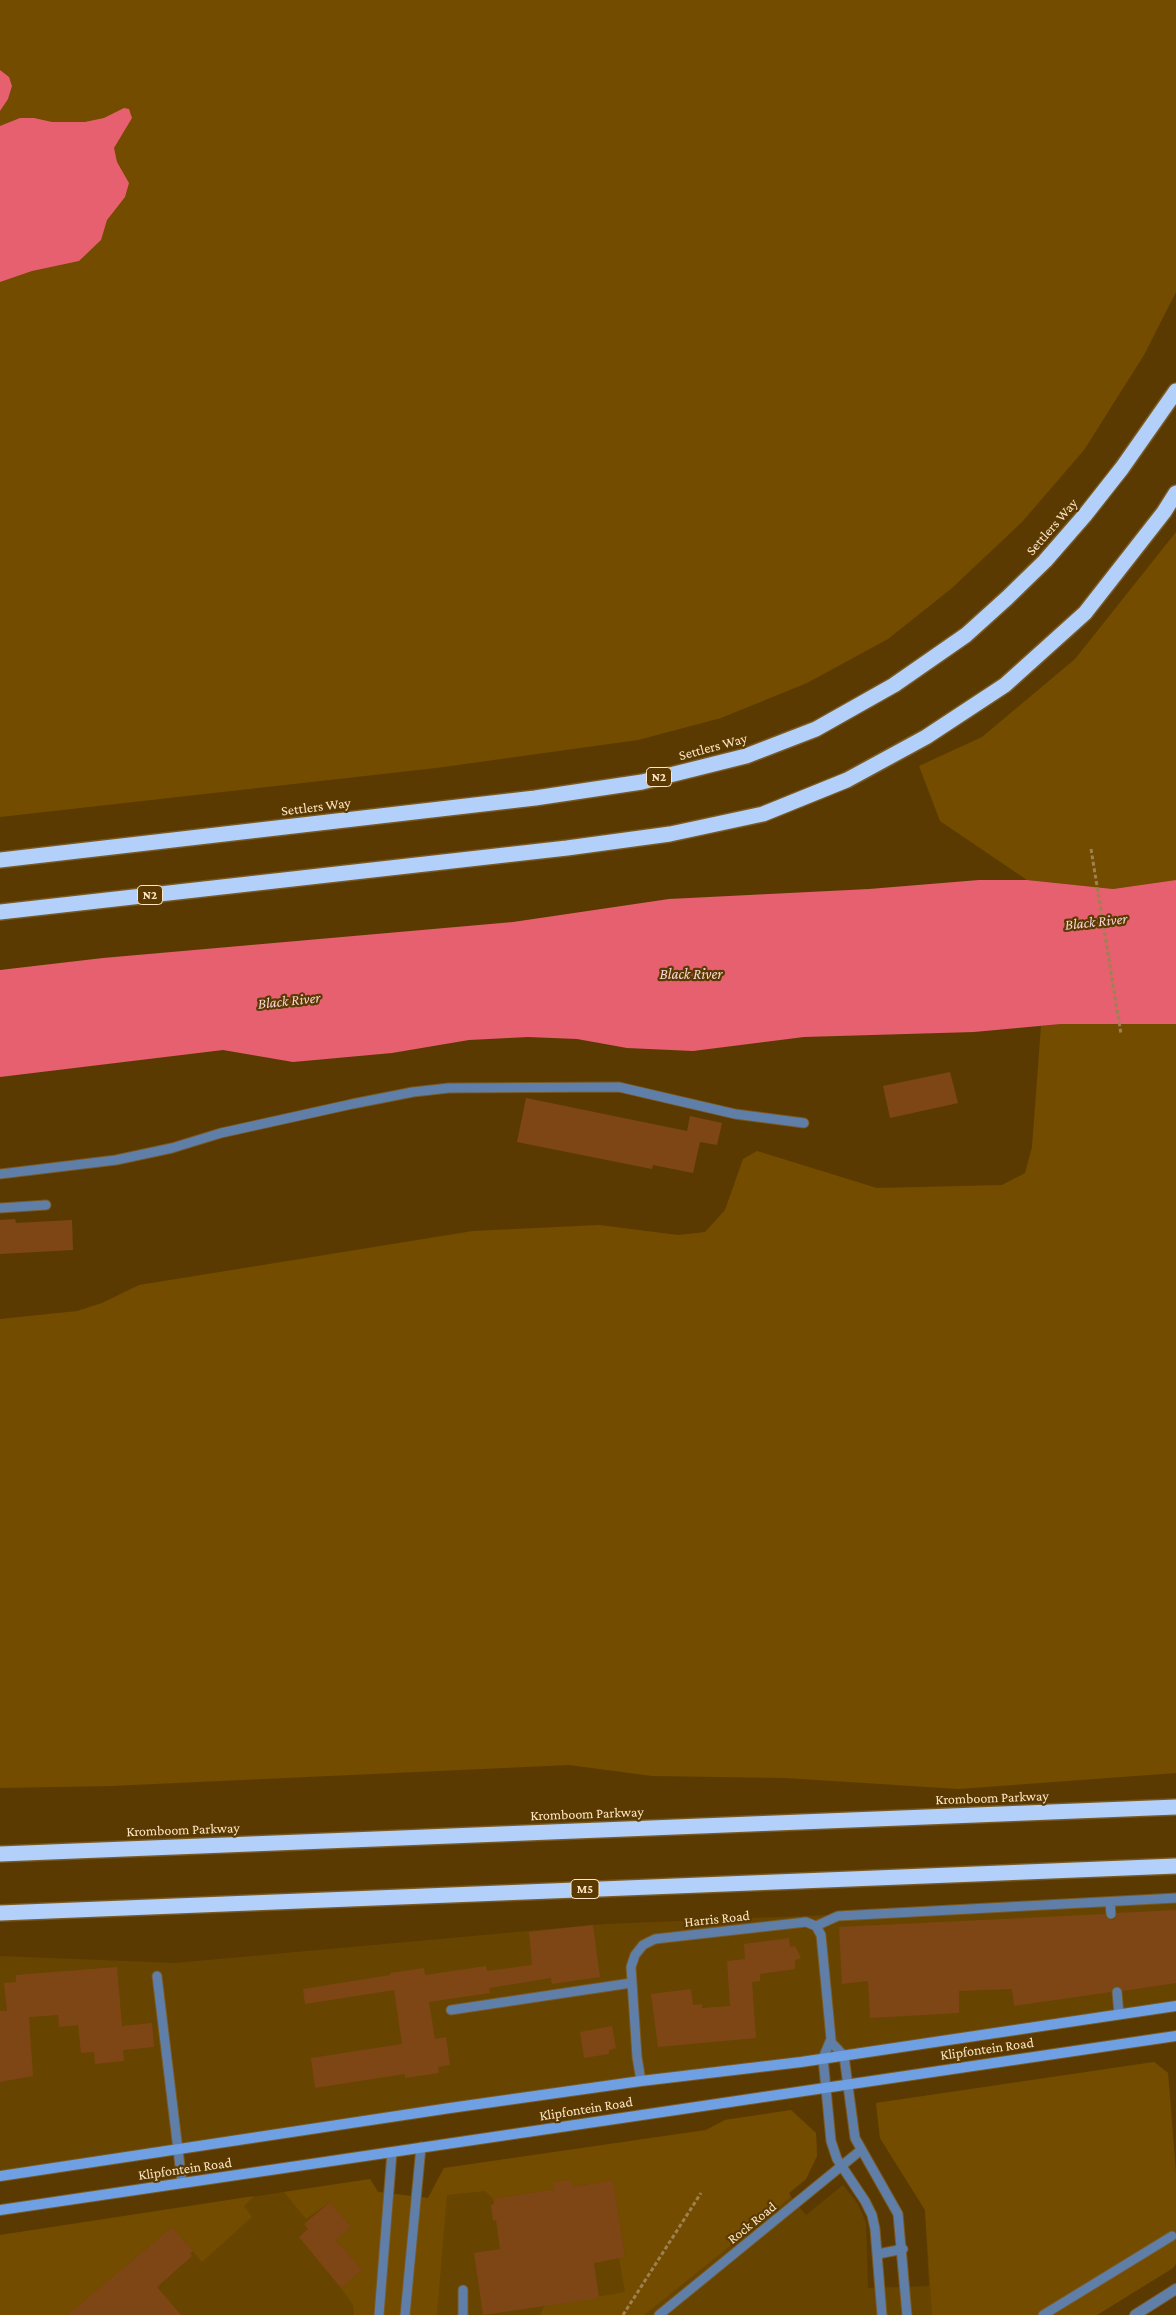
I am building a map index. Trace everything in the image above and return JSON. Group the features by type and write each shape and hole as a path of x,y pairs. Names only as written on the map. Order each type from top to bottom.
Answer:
{"highway":[{"name":"Settlers Way","path":"0,860 536,798 622,785 746,756 816,729 894,686 966,635 1007,598 1045,561 1085,515 1122,468 1176,391"},
{"name":"N2","path":"0,912 567,848 670,834 763,814 847,780 926,737 1005,685 1085,612 1164,512 1176,492"},
{"name":"Kromboom Parkway","path":"0,1854 1172,1807"},
{"name":"M5","path":"0,1912 1173,1866"}],"main road":[{"name":"Klipfontein Road","path":"0,2176 641,2081 844,2056 1176,2006"},
{"name":"Klipfontein Road","path":"0,2210 848,2083 1176,2036"}],"street":[{"path":"1135,2315 1176,2289"}],"lane":[{"path":"0,1174 116,1160 352,1104 413,1092 449,1088 619,1087 735,1114 804,1123"},
{"path":"0,1208 46,1205"},
{"path":"882,2315 878,2254 872,2215 842,2167 830,2141 823,2058 831,2042 821,1935 816,1926 838,1916 1176,1898"},
{"path":"1110,1902 1111,1914"},
{"name":"Harris Road","path":"641,2081 631,1967 635,1955 643,1945 655,1940 806,1922 816,1926"},
{"path":"157,1976 182,2183"},
{"path":"451,2010 631,1983"},
{"path":"1117,1992 1120,2014"},
{"path":"831,2042 844,2056 855,2138 898,2214 903,2249 907,2315"},
{"path":"405,2315 421,2147"},
{"name":"Rock Road","path":"659,2315 861,2150"},
{"path":"379,2315 392,2152"},
{"path":"1043,2315 1172,2236"},
{"path":"878,2254 903,2249"},
{"path":"463,2290 463,2315"}],"path":[{"path":"1091,849 1121,1034"},
{"path":"624,2315 701,2193"}],"shaded area":[{"path":"0,0 1176,0 1176,292 1144,355 1084,450 1022,522 952,588 888,639 807,683 721,718 638,740 436,768 0,817"},
{"path":"1176,532 1176,880 1113,889 1027,880 940,821 919,766 982,737 1075,659"},
{"path":"1061,1024 1176,1024 1176,1773 959,1789 785,1778 652,1776 569,1765 111,1786 0,1788 0,1319 77,1311 102,1303 139,1285 473,1231 599,1225 678,1235 705,1232 725,1210 743,1159 757,1151 877,1188 1002,1185 1025,1173 1032,1147 1041,1026"},
{"path":"1176,1901 1176,2006 0,2176 0,1956 175,1963 605,1924"},
{"path":"1154,2062 1168,2073 1176,2173 1176,2264 1173,2268 1097,2315 0,2315 0,2235 370,2179 378,2192 428,2198 444,2168 706,2130 725,2120 791,2110 816,2133 817,2156 806,2179 789,2193 791,2197 806,2215 843,2185 858,2204 866,2223 868,2288 929,2286 925,2210 880,2138 876,2103"},
{"path":"1154,2062 1168,2073 1176,2173 1176,2264 1173,2268 1097,2315 932,2315 925,2210 880,2138 876,2103"},
{"path":"791,2110 816,2133 817,2156 806,2179 789,2193 791,2197 644,2315 540,2315 544,2306 625,2292 619,2258 625,2257 613,2180 573,2187 571,2180 555,2182 555,2189 493,2199 485,2191 447,2195 437,2315 354,2315 353,2305 341,2288 362,2270 336,2240 351,2227 330,2202 306,2219 284,2192 370,2179 378,2192 428,2198 444,2168 706,2130 725,2120"},
{"path":"254,2196 244,2206 252,2217 202,2262 172,2227 67,2315 0,2315 0,2235"}],"water":[{"path":"0,70 9,77 12,86 8,99 0,111"},
{"path":"124,108 129,109 132,118 114,148 117,162 129,183 125,197 107,220 101,240 79,261 32,271 0,282 0,126 20,118 34,118 52,122 85,122 104,118"},
{"name":"Black River","path":"979,880 1027,880 1113,889 1176,880 1176,1024 1061,1024 974,1032 804,1037 693,1051 627,1048 577,1039 528,1037 469,1040 392,1053 293,1062 223,1050 0,1077 0,970 103,958 513,922 669,899 869,889"}],"building":[{"path":"950,1072 958,1103 890,1118 883,1086"},
{"path":"526,1098 687,1131 690,1116 722,1123 717,1145 700,1142 693,1173 653,1165 652,1169 517,1142"},
{"path":"15,1219 16,1223 72,1220 73,1250 0,1254 0,1220"},
{"path":"1176,1910 1176,1983 1123,1991 1116,1986 1111,1992 1014,2006 1012,1989 959,1991 959,2013 870,2018 868,1981 842,1984 839,1927 1105,1914 1106,1918 1111,1920 1115,1919 1117,1913"},
{"path":"593,1925 600,1977 552,1984 551,1978 489,1988 490,1993 429,2002 435,2039 446,2037 450,2065 438,2067 439,2073 405,2078 405,2074 315,2088 311,2058 402,2044 394,1990 305,2004 303,1989 424,1968 425,1975 486,1966 487,1971 532,1965 529,1932"},
{"path":"789,1938 790,1947 795,1946 801,1958 795,1960 795,1969 760,1974 760,1981 752,1982 756,2038 658,2047 651,1994 691,1989 693,2005 702,2004 702,2008 730,2006 727,1961 745,1959 744,1944"},
{"path":"117,1967 122,2026 152,2023 154,2047 123,2050 124,2061 95,2064 94,2052 81,2053 78,2025 59,2027 58,2015 29,2017 33,2076 0,2082 0,2011 7,2011 4,1983 16,1982 16,1975"},
{"path":"612,2026 616,2048 609,2050 609,2054 584,2058 580,2032"},
{"path":"571,2180 573,2187 613,2180 625,2257 594,2263 599,2298 483,2315 474,2253 500,2249 496,2220 493,2221 491,2205 494,2204 493,2199 555,2189 554,2182"},
{"path":"330,2202 351,2227 336,2240 362,2270 341,2288 299,2237 308,2229 304,2224"},
{"path":"172,2227 193,2251 190,2254 192,2256 157,2287 181,2315 67,2315"}]}
